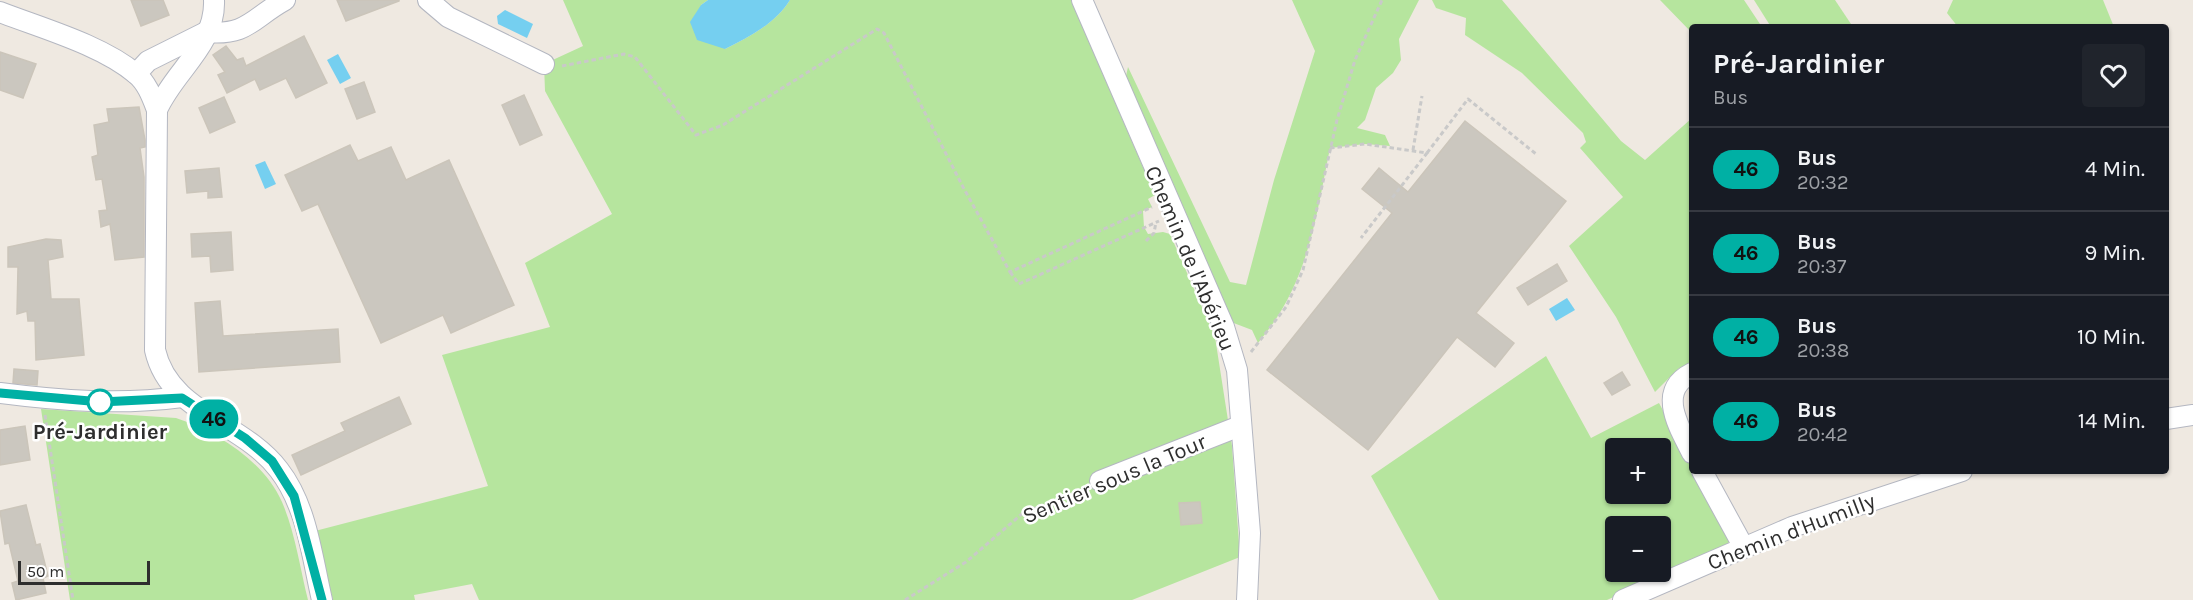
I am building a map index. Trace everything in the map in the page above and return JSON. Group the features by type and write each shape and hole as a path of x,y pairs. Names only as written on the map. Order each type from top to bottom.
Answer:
{"street":[{"path":"157,110 171,84 200,48 213,16 214,0"},
{"path":"136,74 148,61 206,32 232,33 243,29 285,0"},
{"path":"428,0 448,17 544,64"},
{"name":"Chemin de l'Abérieu","path":"1082,0 1224,327 1237,370 1250,533 1247,600"},
{"path":"0,12 91,49 136,74 147,88 157,110 153,334 159,367 168,383 182,398 245,438 281,472 301,514 322,600"},
{"path":"1689,374 1681,379 1671,398 1675,418 1689,447"},
{"path":"0,393 112,402 182,398"},
{"path":"2169,419 2193,415"},
{"name":"Sentier sous la Tour","path":"1100,481 1240,426"},
{"path":"1704,474 1743,546"},
{"name":"Chemin d'Humilly","path":"1623,600 1743,546 1792,527 1953,474"}],"path":[{"path":"1237,370 1276,322 1303,270 1330,148 1355,60 1382,0"},
{"path":"544,64 552,68 624,54 635,57 696,135 723,125 880,29 1018,284 1156,222 1154,233 1146,241"},
{"path":"1413,150 1422,96"},
{"path":"1362,238 1468,99 1536,154"},
{"path":"1330,148 1365,144 1427,153"},
{"path":"1010,272 1168,200"},
{"path":"43,398 73,600"},
{"name":"Sentier sous la Tour","path":"905,600 966,562 1023,513 1076,494 1100,481"}],"green space":[{"path":"563,0 708,0 701,5 725,49 770,22 790,0 1071,0 1155,195 1148,199 1152,207 1143,211 1144,227 1148,234 1163,232 1170,234 1215,337 1232,446 1240,557 1132,600 479,600 472,584 414,595 415,600 333,600 315,531 488,486 442,355 550,327 525,263 612,214 545,91 544,64 583,46"},
{"path":"1292,0 1419,0 1399,39 1401,60 1393,73 1376,88 1365,120 1357,128 1385,135 1390,146 1365,144 1330,148 1314,227 1299,275 1275,321 1258,343 1252,330 1231,322 1124,85 1128,67 1230,282 1246,285 1274,180 1315,51"},
{"path":"1432,0 1502,0 1621,141 1645,160 1689,121 1689,364 1678,369 1655,392 1616,317 1569,246 1623,197 1580,148 1586,142 1583,133 1522,73 1465,35 1466,18 1436,8"},
{"path":"1660,0 1744,0 1760,24 1689,24 1689,30"},
{"path":"1754,0 1835,0 1851,24 1769,24"},
{"path":"1953,0 2103,0 2113,24 1956,24 1947,13"},
{"path":"1546,356 1591,438 1659,403 1689,459 1689,474 1697,474 1731,538 1727,545 1671,571 1671,516 1605,516 1605,582 1646,582 1607,600 1439,600 1371,476"},
{"path":"41,409 176,418 207,431 238,450 264,474 282,502 294,538 308,600 70,600"}],"water":[{"path":"708,0 790,0 770,22 725,49 697,40 690,22 701,5"},
{"path":"505,10 533,24 527,38 498,24 497,16"},
{"path":"338,54 351,78 340,84 327,60"},
{"path":"265,161 276,184 265,189 255,165"},
{"path":"1567,298 1575,310 1556,321 1549,309"}],"building":[{"path":"131,0 163,0 169,15 141,26"},
{"path":"337,0 399,0 399,1 346,21"},
{"path":"304,36 327,83 296,98 286,78 260,90 255,79 227,93 218,75 225,72 213,55 226,46 237,60 243,58 246,66"},
{"path":"0,52 36,64 23,98 0,90"},
{"path":"364,82 375,112 357,119 345,89"},
{"path":"524,95 542,135 520,145 502,105"},
{"path":"224,97 235,122 210,133 199,108"},
{"path":"139,107 145,140 145,147 140,148 144,177 144,257 115,260 110,224 101,227 99,211 107,210 102,179 96,180 92,157 98,155 94,125 109,122 107,109"},
{"path":"1465,121 1566,201 1476,313 1514,343 1495,367 1457,337 1368,450 1267,370 1392,213 1362,189 1379,168 1408,192"},
{"path":"350,145 358,161 391,147 406,180 449,160 514,305 451,333 443,315 381,343 318,204 302,211 285,175"},
{"path":"219,168 222,197 208,198 208,191 187,193 185,171"},
{"path":"231,232 233,270 211,272 210,256 192,257 191,234"},
{"path":"46,239 61,240 63,257 48,260 51,299 79,299 84,355 36,360 35,321 28,321 27,311 17,314 18,267 8,267 8,247"},
{"path":"1557,264 1567,281 1528,305 1517,288"},
{"path":"220,301 223,336 338,329 340,362 199,372 195,303"},
{"path":"14,369 38,371 37,385 13,383"},
{"path":"1622,372 1630,385 1612,395 1604,383"},
{"path":"399,397 411,424 301,475 292,455 345,431 341,423"},
{"path":"25,426 30,460 0,465 0,430"},
{"path":"1200,502 1202,523 1181,525 1179,503"},
{"path":"26,505 36,545 40,544 48,576 43,578 46,593 16,600 12,583 18,581 9,543 5,544 0,511"}],"bus line":[{"name":"46","path":"0,393 101,402 182,398 245,438 272,461 294,496 301,514 322,600"}],"place":[{"name":"Pré-Jardinier","path":"100,402"}]}
